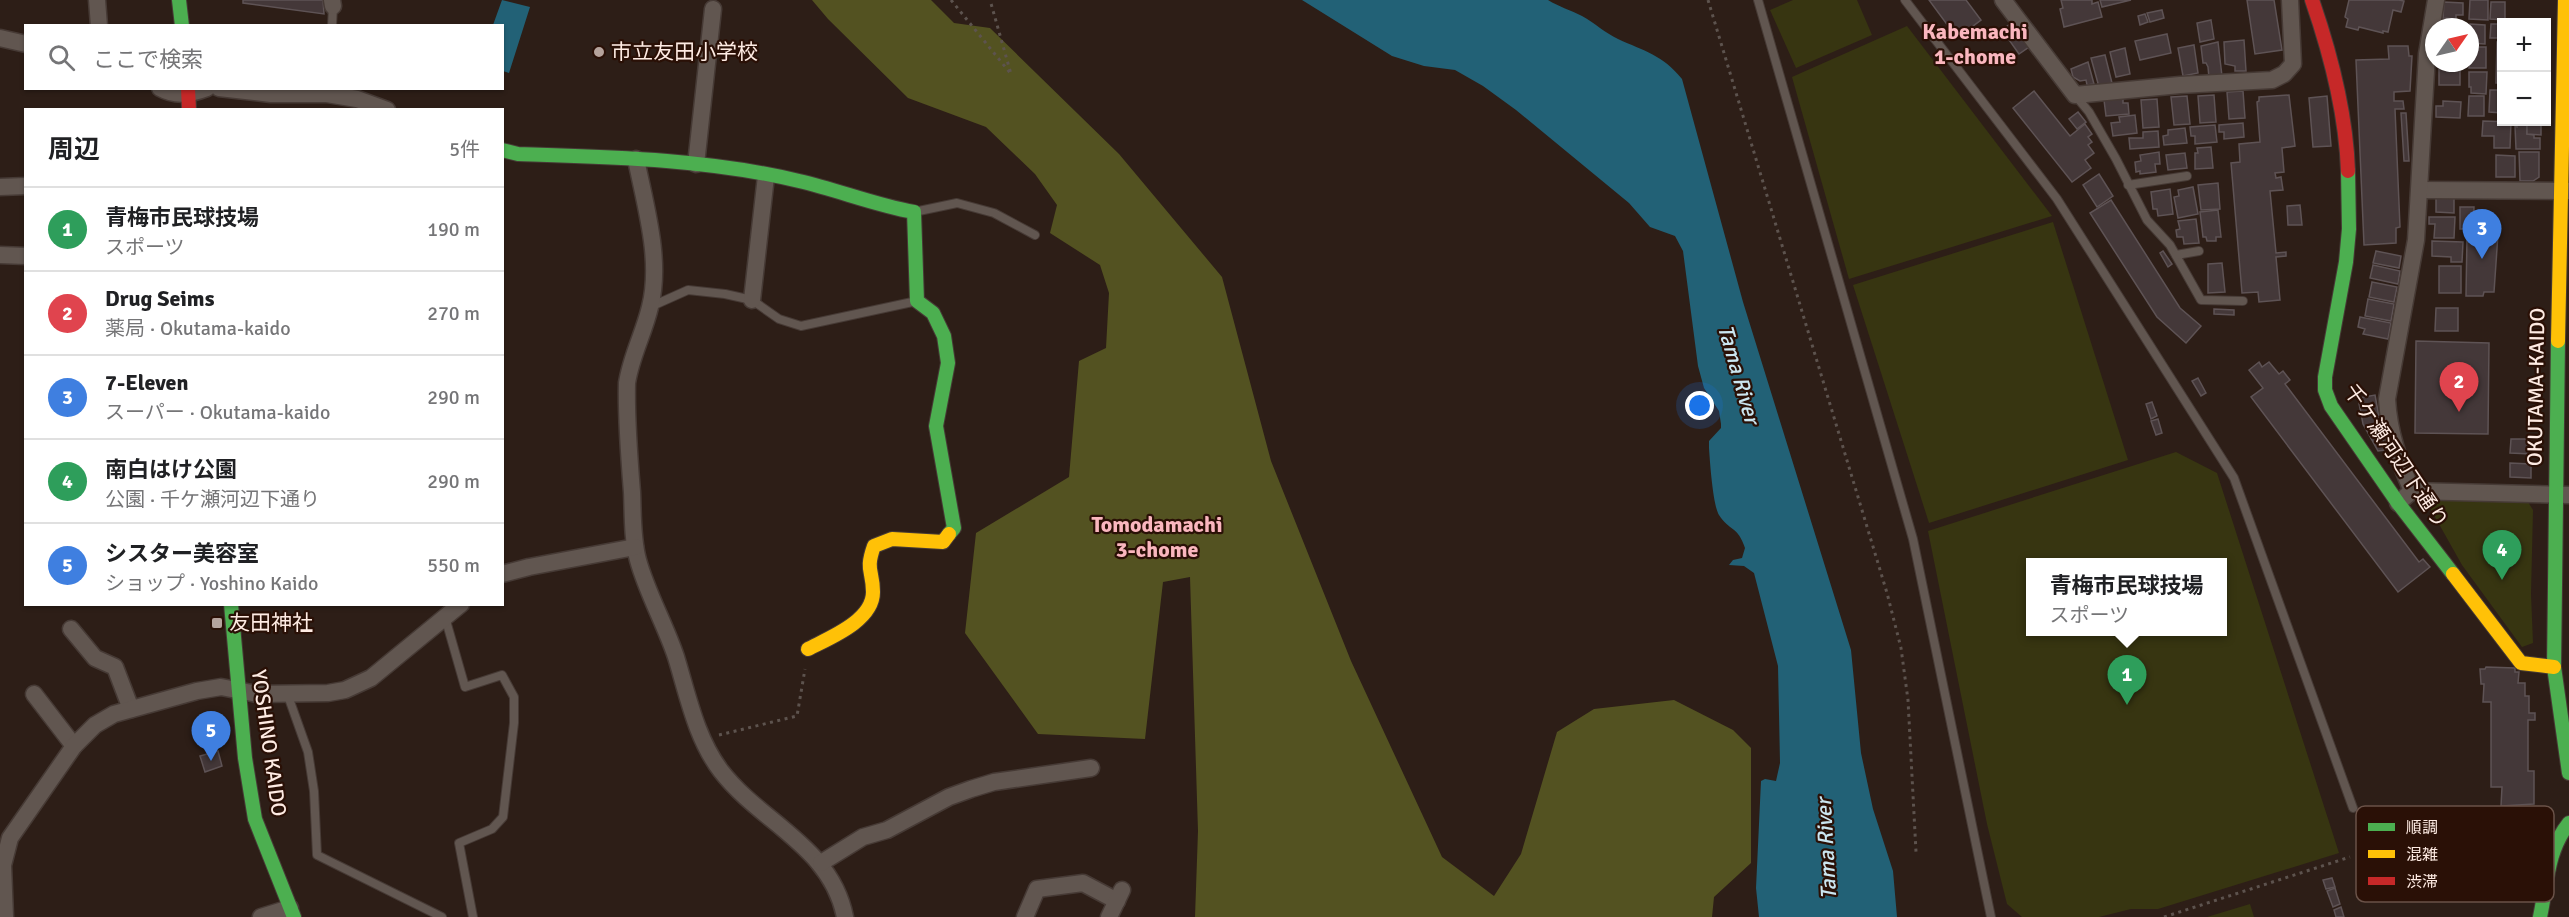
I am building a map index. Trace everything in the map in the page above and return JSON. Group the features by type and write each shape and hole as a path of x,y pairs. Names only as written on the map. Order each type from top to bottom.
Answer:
{"main road":[{"path":"179,0 182,24"},
{"name":"千ケ瀬河辺下通り","path":"2312,0 2325,34 2338,90 2345,141 2349,220 2346,261 2325,387 2331,406 2398,503 2521,663 2554,667"},
{"name":"OKUTAMA-KAIDO","path":"2565,0 2562,495 2554,667 2569,774"},
{"path":"504,150 518,154 696,164 799,181 882,206 914,212 917,301 933,313 945,345 948,363 936,426 954,528 942,542 892,539 874,546 868,563 873,593 870,605 852,626 808,650"},
{"name":"YOSHINO KAIDO","path":"231,606 245,758 255,819 292,912"},
{"path":"2554,848 2560,832 2569,823"},
{"path":"2540,917 2543,902"}],"street":[{"path":"98,0 99,24"},
{"path":"2003,0 2075,95 2221,82 2272,80 2284,74 2293,63 2290,0"},
{"path":"2412,491 2395,452 2388,419 2387,399 2416,240 2421,190 2427,54 2436,0"},
{"path":"696,164 713,9"},
{"path":"0,38 24,44"},
{"path":"163,90 188,98 203,90"},
{"path":"236,90 271,94 328,91 382,108"},
{"path":"636,159 652,249 654,282 650,307 630,366 627,383 635,547 639,562 669,637 702,739 710,754 734,786 793,835 820,863 837,891 845,917"},
{"path":"752,300 766,176"},
{"path":"0,187 24,186"},
{"path":"2421,190 2565,191"},
{"path":"0,255 24,256"},
{"path":"2398,503 2412,491 2562,495"},
{"path":"504,573 635,547"},
{"path":"5,917 3,865 5,831 74,746 104,718 197,691 221,687 257,694 337,692 361,684 458,606"},
{"path":"71,629 95,658 115,667 131,709"},
{"path":"34,694 74,746"},
{"path":"820,863 863,837 887,830 949,797 971,789 994,782 1091,768"},
{"path":"1025,917 1037,890 1083,883 1120,895 1109,917"},
{"path":"261,917 292,912"}],"lane":[{"path":"1758,0 1913,539 1992,917"},
{"path":"1905,0 2057,199 2234,478 2353,808"},
{"path":"332,24 333,3"},
{"path":"2075,95 2089,112 2147,220 2170,244 2201,300 2242,301"},
{"path":"2128,185 2187,176"},
{"path":"914,212 957,203 994,213 1035,235"},
{"path":"2176,255 2199,251"},
{"path":"650,307 688,290 752,300 779,319 801,326 917,301"},
{"path":"445,617 465,687 502,675 514,697 514,723 503,817 492,829 459,843 473,917"},
{"path":"287,693 308,752 314,791 317,855 441,917"}],"path":[{"path":"951,0 1011,74 990,0"},
{"path":"1708,0 1890,604 1901,648 1908,700 1916,852"},
{"path":"702,739 797,716 808,650"},
{"path":"2164,917 2350,857"}],"shaded area":[{"path":"812,0 931,0 954,23 990,28 1119,154 1222,277 1271,461 1351,661 1442,857 1494,896 1521,854 1557,732 1594,709 1674,700 1733,730 1751,748 1751,863 1714,897 1712,917 1195,917 1198,831 1190,577 1163,582 1145,739 1038,734 965,633 976,533 1069,477 1079,361 1106,348 1109,293 1100,265 1050,233 1057,205 1035,174 986,127 908,98 828,19"},
{"path":"1793,0 1857,0 1872,35 1796,68 1770,10"},
{"path":"1907,26 2052,216 1849,279 1792,77"},
{"path":"2053,222 2128,460 1929,523 1853,285"},
{"path":"2176,452 2217,473 2339,853 2158,909 2131,909 2099,917 2022,917 2007,904 1987,824 1928,531"},
{"path":"2436,500 2528,502 2533,510 2531,594 2533,643 2522,647 2462,565 2430,508"},
{"path":"2250,904 2254,917 2207,917"}],"water":[{"path":"502,0 530,7 509,73 504,71 504,24 493,24"},
{"name":"Tama River","path":"1302,0 1548,0 1582,16 1613,37 1660,59 1682,79 1743,302 1851,650 1861,753 1873,809 1893,871 1897,917 1759,917 1756,888 1761,781 1765,779 1776,781 1780,763 1778,666 1754,573 1744,566 1729,565 1733,560 1742,558 1745,548 1736,532 1719,515 1715,502 1709,441 1721,428 1721,424 1719,411 1704,388 1698,366 1683,251 1675,236 1650,227 1629,203 1516,110 1483,86 1455,70 1424,66 1392,56"}],"building":[{"path":"243,0 323,0 324,14 243,3"},
{"path":"1929,0 1966,0 1981,20 1957,38"},
{"path":"2061,0 2092,0 2092,4 2098,2 2102,17 2064,27 2060,9 2063,8"},
{"path":"2100,0 2131,0 2102,7"},
{"path":"2247,0 2274,0 2282,50 2255,54"},
{"path":"2349,0 2404,1 2401,12 2393,10 2388,32 2383,31 2383,33 2359,27 2358,30 2346,27 2348,19 2345,17"},
{"path":"2470,0 2488,0 2488,20 2469,18"},
{"path":"2444,2 2463,3 2463,15 2456,15 2456,18 2443,18"},
{"path":"2491,2 2505,2 2505,18 2490,19"},
{"path":"2162,10 2164,18 2150,22 2147,13"},
{"path":"2145,14 2148,22 2140,25 2138,16"},
{"path":"2211,20 2214,39 2200,42 2197,23"},
{"path":"2010,24 2029,47 2019,54 2002,30"},
{"path":"2491,24 2497,24 2497,38 2490,38"},
{"path":"2479,25 2485,25 2485,44 2479,44"},
{"path":"2167,34 2171,53 2140,60 2135,41"},
{"path":"2244,40 2246,71 2235,71 2235,66 2225,64 2224,42"},
{"path":"2218,42 2222,76 2209,78 2208,67 2206,63 2203,63 2201,46"},
{"path":"2194,45 2198,73 2183,76 2178,48"},
{"path":"2388,46 2408,46 2409,56 2412,56 2410,91 2394,92 2394,101 2403,101 2404,109 2395,109 2400,227 2396,228 2396,243 2364,245 2356,60 2389,59"},
{"path":"2479,47 2486,47 2486,68 2479,68"},
{"path":"2125,48 2130,74 2116,77 2110,52"},
{"path":"2105,55 2112,83 2099,87 2091,58"},
{"path":"2088,62 2094,84 2087,85 2086,80 2080,81 2073,77 2071,69"},
{"path":"2439,72 2460,72 2460,85 2439,85"},
{"path":"2469,72 2487,72 2486,94 2471,93 2471,87 2469,87"},
{"path":"2490,90 2497,90 2497,113 2489,112"},
{"path":"2034,91 2070,136 2085,124 2092,134 2088,137 2092,142 2088,145 2094,153 2085,160 2091,168 2072,182 2013,108"},
{"path":"2243,91 2245,118 2229,119 2227,92"},
{"path":"2214,95 2216,122 2200,123 2198,96"},
{"path":"2289,95 2295,146 2282,148 2284,172 2275,173 2276,178 2281,177 2283,190 2270,191 2276,253 2286,252 2286,256 2276,257 2280,300 2259,302 2258,292 2242,293 2231,163 2240,162 2239,144 2260,142 2257,102 2259,97"},
{"path":"2187,96 2190,124 2174,125 2171,97"},
{"path":"2327,96 2331,146 2313,147 2309,98"},
{"path":"2469,96 2484,96 2484,116 2468,116"},
{"path":"2123,98 2123,103 2128,103 2129,114 2106,116 2104,100"},
{"path":"2157,99 2159,127 2143,128 2141,100"},
{"path":"2443,101 2461,102 2460,118 2436,117 2436,106 2443,106"},
{"path":"2078,112 2086,122 2077,129 2069,119"},
{"path":"2401,113 2406,113 2409,161 2404,161"},
{"path":"2135,115 2137,133 2113,136 2111,123 2120,122 2119,117"},
{"path":"2483,121 2497,122 2497,126 2511,126 2510,148 2494,148 2494,136 2482,136"},
{"path":"2243,123 2244,137 2224,139 2224,132 2219,132 2219,125"},
{"path":"2215,125 2217,142 2195,144 2195,136 2191,136 2190,127"},
{"path":"2515,126 2527,126 2527,134 2540,138 2540,149 2516,149"},
{"path":"2527,126 2541,126 2541,135 2527,134"},
{"path":"2185,128 2187,143 2164,145 2163,136 2168,135 2168,130"},
{"path":"2158,131 2159,147 2130,149 2129,138 2143,138 2143,132"},
{"path":"2211,147 2213,168 2195,169 2197,148"},
{"path":"2159,152 2160,164 2155,164 2156,172 2140,174 2140,171 2136,172 2135,162 2141,161 2140,155"},
{"path":"2519,152 2539,152 2539,177 2533,181 2520,181"},
{"path":"2185,153 2187,168 2168,170 2166,155"},
{"path":"2496,155 2515,156 2515,177 2496,177"},
{"path":"2099,174 2113,196 2097,207 2083,185"},
{"path":"2218,183 2220,209 2201,210 2198,185"},
{"path":"2193,187 2198,214 2178,218 2174,197 2179,196 2178,190"},
{"path":"2170,189 2173,214 2158,216 2157,209 2153,209 2151,192"},
{"path":"2436,198 2454,198 2454,213 2436,212"},
{"path":"2111,200 2180,308 2201,326 2186,343 2157,317 2090,213"},
{"path":"2300,205 2302,225 2288,225 2287,206"},
{"path":"2460,207 2474,207 2473,229 2460,229"},
{"path":"2218,210 2221,237 2216,237 2216,241 2207,241 2206,237 2203,237 2200,212"},
{"path":"2429,217 2455,217 2454,238 2434,238 2435,224 2429,224"},
{"path":"2196,219 2199,243 2184,244 2183,237 2177,237 2176,230 2180,229 2178,221"},
{"path":"2485,234 2498,234 2494,292 2484,292 2483,296 2466,296 2467,236 2485,237"},
{"path":"2432,241 2463,242 2462,262 2451,262 2451,257 2432,256"},
{"path":"2163,251 2172,264 2168,267 2160,253"},
{"path":"2376,251 2401,256 2399,268 2373,263"},
{"path":"2222,263 2225,292 2208,293 2208,264"},
{"path":"2373,265 2400,271 2398,284 2370,278"},
{"path":"2439,266 2461,266 2461,293 2439,293"},
{"path":"2372,282 2397,287 2394,302 2369,297"},
{"path":"2368,299 2394,304 2391,321 2365,316"},
{"path":"2436,308 2458,308 2458,331 2435,331"},
{"path":"2214,309 2234,310 2234,315 2214,314"},
{"path":"2360,317 2391,323 2388,339 2363,334 2365,329 2358,327"},
{"path":"2416,341 2489,343 2488,434 2415,433"},
{"path":"2259,362 2262,367 2269,362 2279,374 2283,371 2290,380 2285,384 2419,562 2423,559 2430,567 2398,592 2251,397 2263,388 2249,370"},
{"path":"2198,378 2206,393 2201,396 2192,381"},
{"path":"2375,395 2385,450 2378,451 2363,424 2358,398"},
{"path":"2152,402 2157,416 2151,419 2146,404"},
{"path":"2158,419 2162,433 2156,435 2151,421"},
{"path":"2511,439 2531,439 2531,454 2510,453"},
{"path":"2510,463 2531,464 2531,478 2510,477"},
{"path":"2486,667 2515,668 2515,672 2519,672 2518,683 2525,683 2525,696 2529,696 2529,713 2535,713 2535,720 2528,720 2528,771 2534,771 2534,804 2501,806 2502,787 2491,787 2491,702 2483,702 2484,684 2481,684 2480,669"},
{"path":"218,751 222,766 205,772 200,756"},
{"path":"2332,878 2335,887 2326,889 2323,880"},
{"path":"2335,888 2340,904 2333,907 2327,891"},
{"path":"2341,907 2344,917 2336,917 2334,910"}],"traffic: fast":[{"path":"179,0 182,24"},
{"path":"504,150 518,154 659,160 730,168 799,181 914,212 917,301 933,313 944,336 948,363 936,426 954,528 949,534"},
{"path":"2348,171 2349,229 2346,262 2325,377 2325,390 2331,406 2398,503 2453,574"},
{"path":"2558,341 2554,667 2569,773"},
{"path":"231,606 245,758 255,819 294,917"},
{"path":"2554,850 2569,823"},
{"path":"2540,917 2542,902"}],"traffic: slow":[{"path":"2558,341 2565,0"},
{"path":"808,649 838,634 866,612 873,592 870,566 874,546 892,539 943,542 949,534"},
{"path":"2453,574 2521,663 2554,667"}],"traffic: jam":[{"path":"2312,0 2341,105 2348,171"},
{"path":"188,90 189,108"}],"place":[{"name":"市立友田小学校","path":"599,52"},
{"name":"7-Eleven","path":"2482,259"},
{"name":"Drug Seims","path":"2459,412"},
{"name":"南白はけ公園","path":"2502,580"},
{"name":"友田神社","path":"217,623"},
{"name":"青梅市民球技場","path":"2127,705"},
{"name":"シスター美容室","path":"211,761"}],"district":[{"name":"Kabemachi 1-chome","path":"1975,44"},
{"name":"Tomodamachi 3-chome","path":"1157,536"}]}
